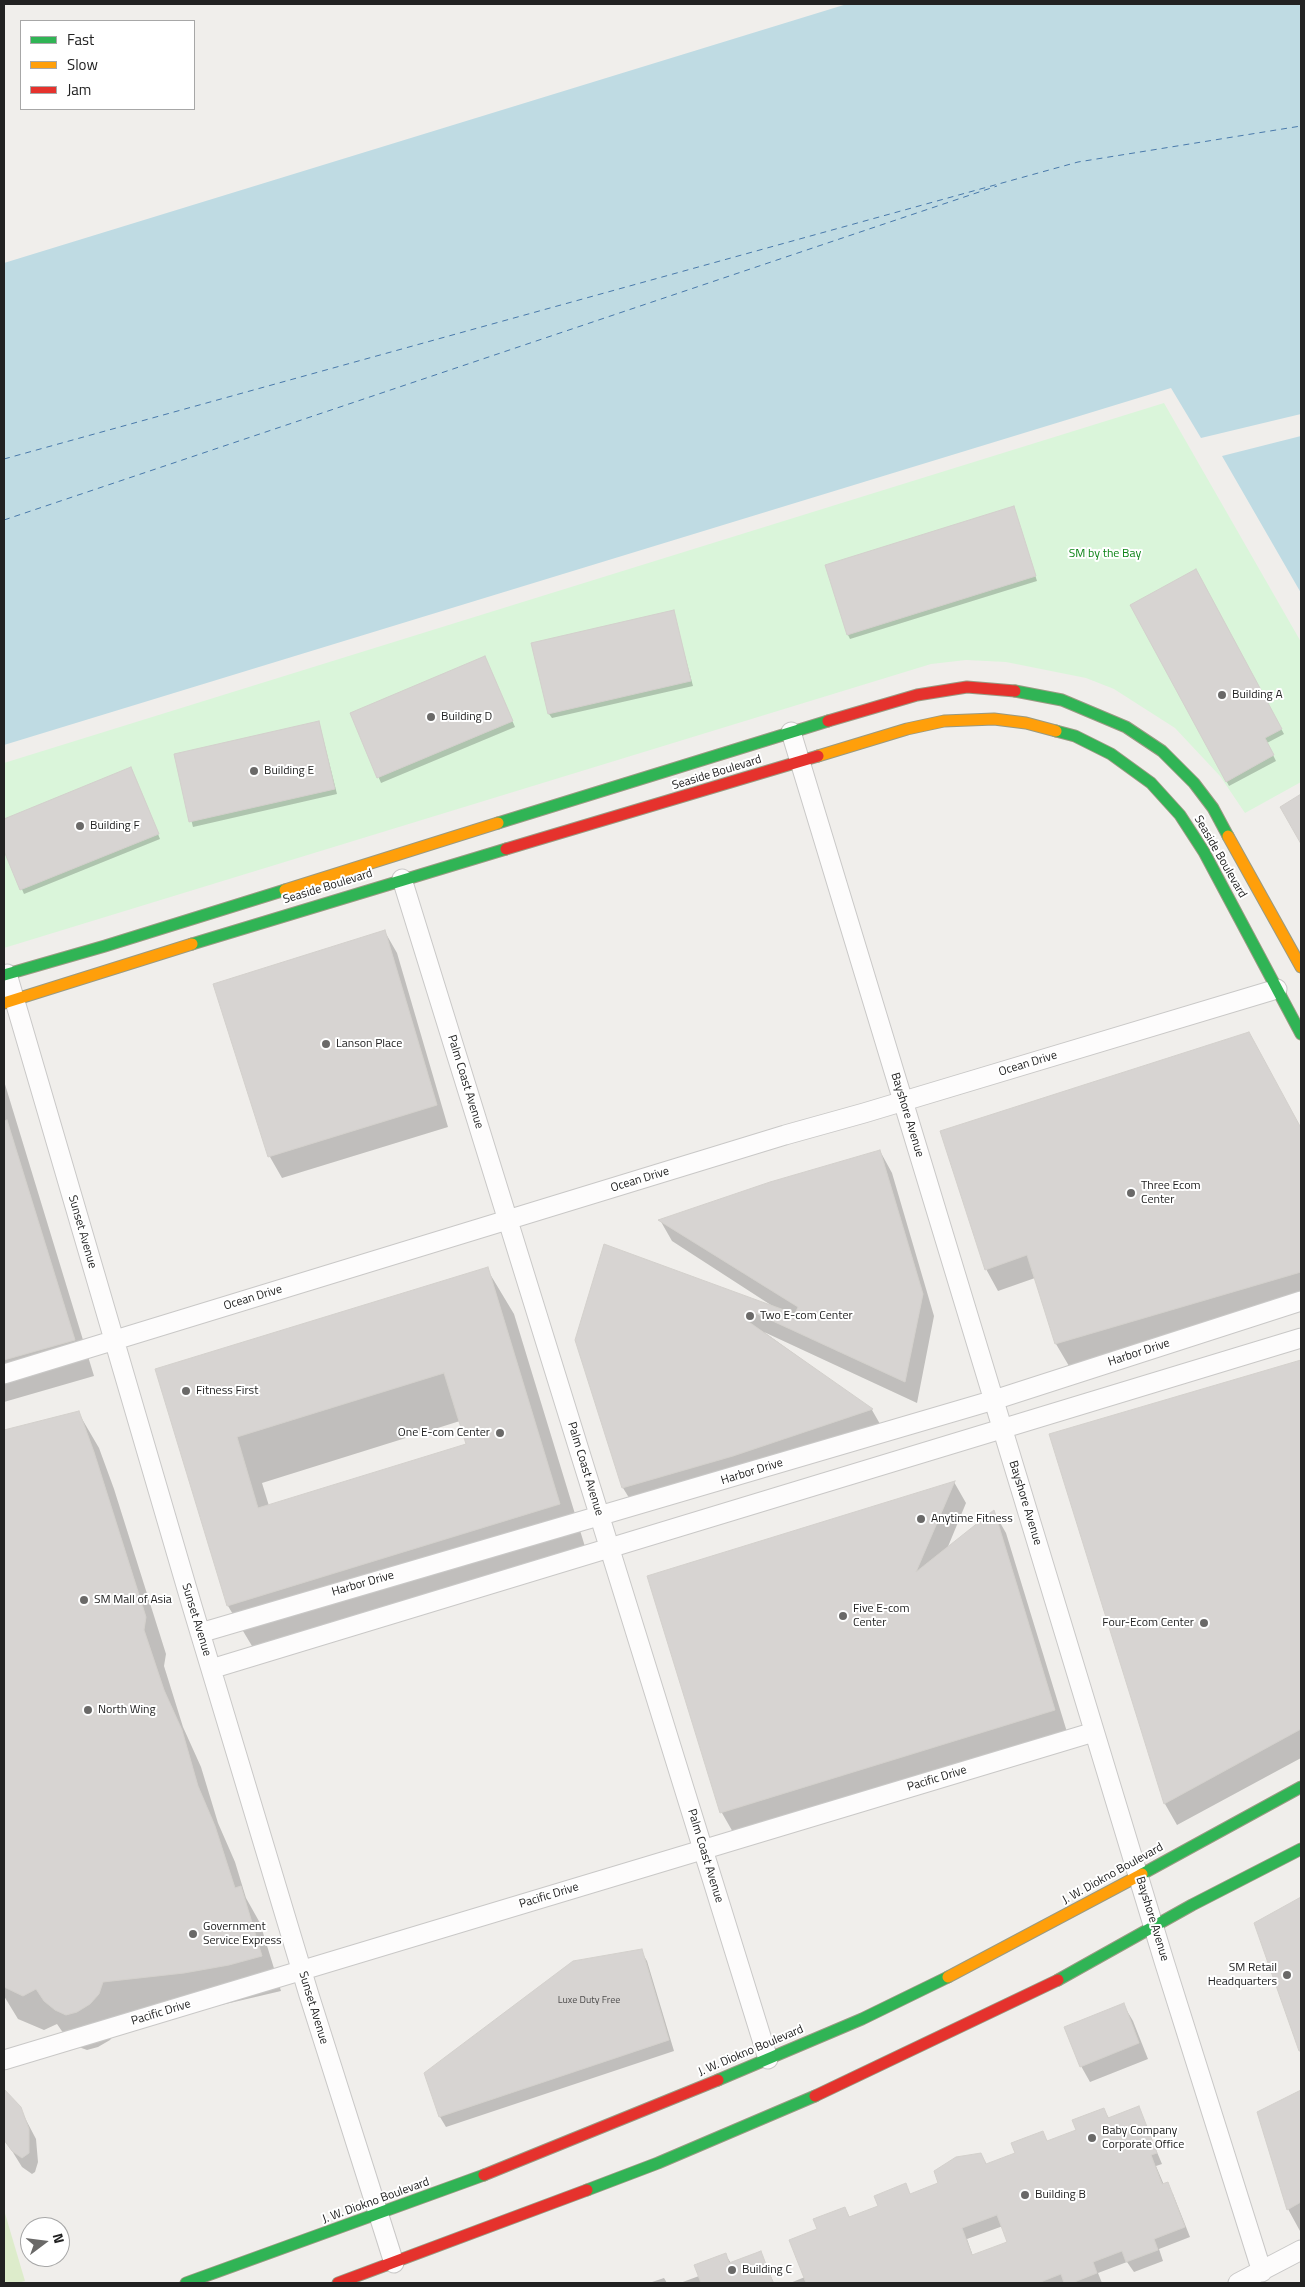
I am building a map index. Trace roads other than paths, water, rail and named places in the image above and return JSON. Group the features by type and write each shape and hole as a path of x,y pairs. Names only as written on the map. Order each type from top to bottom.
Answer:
{"street":[{"name":"Seaside Boulevard","path":"5,975 791,732 917,695 967,687 1007,689 1044,695 1083,707 1143,737 1156,747 1194,783 1213,808 1301,967"},
{"name":"Seaside Boulevard","path":"9,1001 402,879 662,804 907,729 960,719 1010,720 1059,732 1093,744 1126,764 1151,783 1180,815 1208,859 1301,1034"},
{"name":"Bayshore Avenue","path":"791,732 1094,1732 1262,2272"},
{"name":"Palm Coast Avenue","path":"402,879 768,2059"},
{"name":"Sunset Avenue","path":"5,975 9,1001 113,1340 302,1971 394,2263"},
{"name":"Ocean Drive","path":"4,1374 785,1135 903,1102 1277,989"},
{"name":"Harbor Drive","path":"200,1633 994,1400 1301,1301"},
{"path":"211,1669 1301,1338"},
{"name":"Pacific Drive","path":"4,2060 1094,1732"},
{"name":"J. W. Diokno Boulevard","path":"186,2283 379,2215 638,2114 914,1995 1021,1940 1301,1787"},
{"path":"338,2283 658,2164 779,2113 1048,1985 1154,1926 1301,1849"},
{"path":"1238,2283 1301,2250"}],"water":[{"path":"847,4 1301,4 1301,414 1201,438 1171,388 4,745 4,263"},
{"path":"1301,436 1301,593 1222,456"}],"place":[{"name":"Building A","path":"1222,695"},
{"name":"Building D","path":"431,717"},
{"name":"Building E","path":"254,771"},
{"name":"Building F","path":"80,826"},
{"name":"Lanson Place","path":"326,1044"},
{"name":"Three Ecom Center","path":"1131,1193"},
{"name":"Two E-com Center","path":"750,1316"},
{"name":"Fitness First","path":"186,1391"},
{"name":"One E-com Center","path":"500,1433"},
{"name":"Anytime Fitness","path":"921,1519"},
{"name":"SM Mall of Asia","path":"84,1600"},
{"name":"Five E-com Center","path":"843,1616"},
{"name":"Four-Ecom Center","path":"1204,1623"},
{"name":"North Wing","path":"88,1710"},
{"name":"Government Service Express","path":"193,1934"},
{"name":"SM Retail Headquarters","path":"1287,1975"},
{"name":"Baby Company Corporate Office","path":"1092,2138"},
{"name":"Building B","path":"1025,2195"},
{"name":"Building C","path":"732,2270"}],"park label":[{"name":"SM by the Bay","path":"1105,554"}]}
